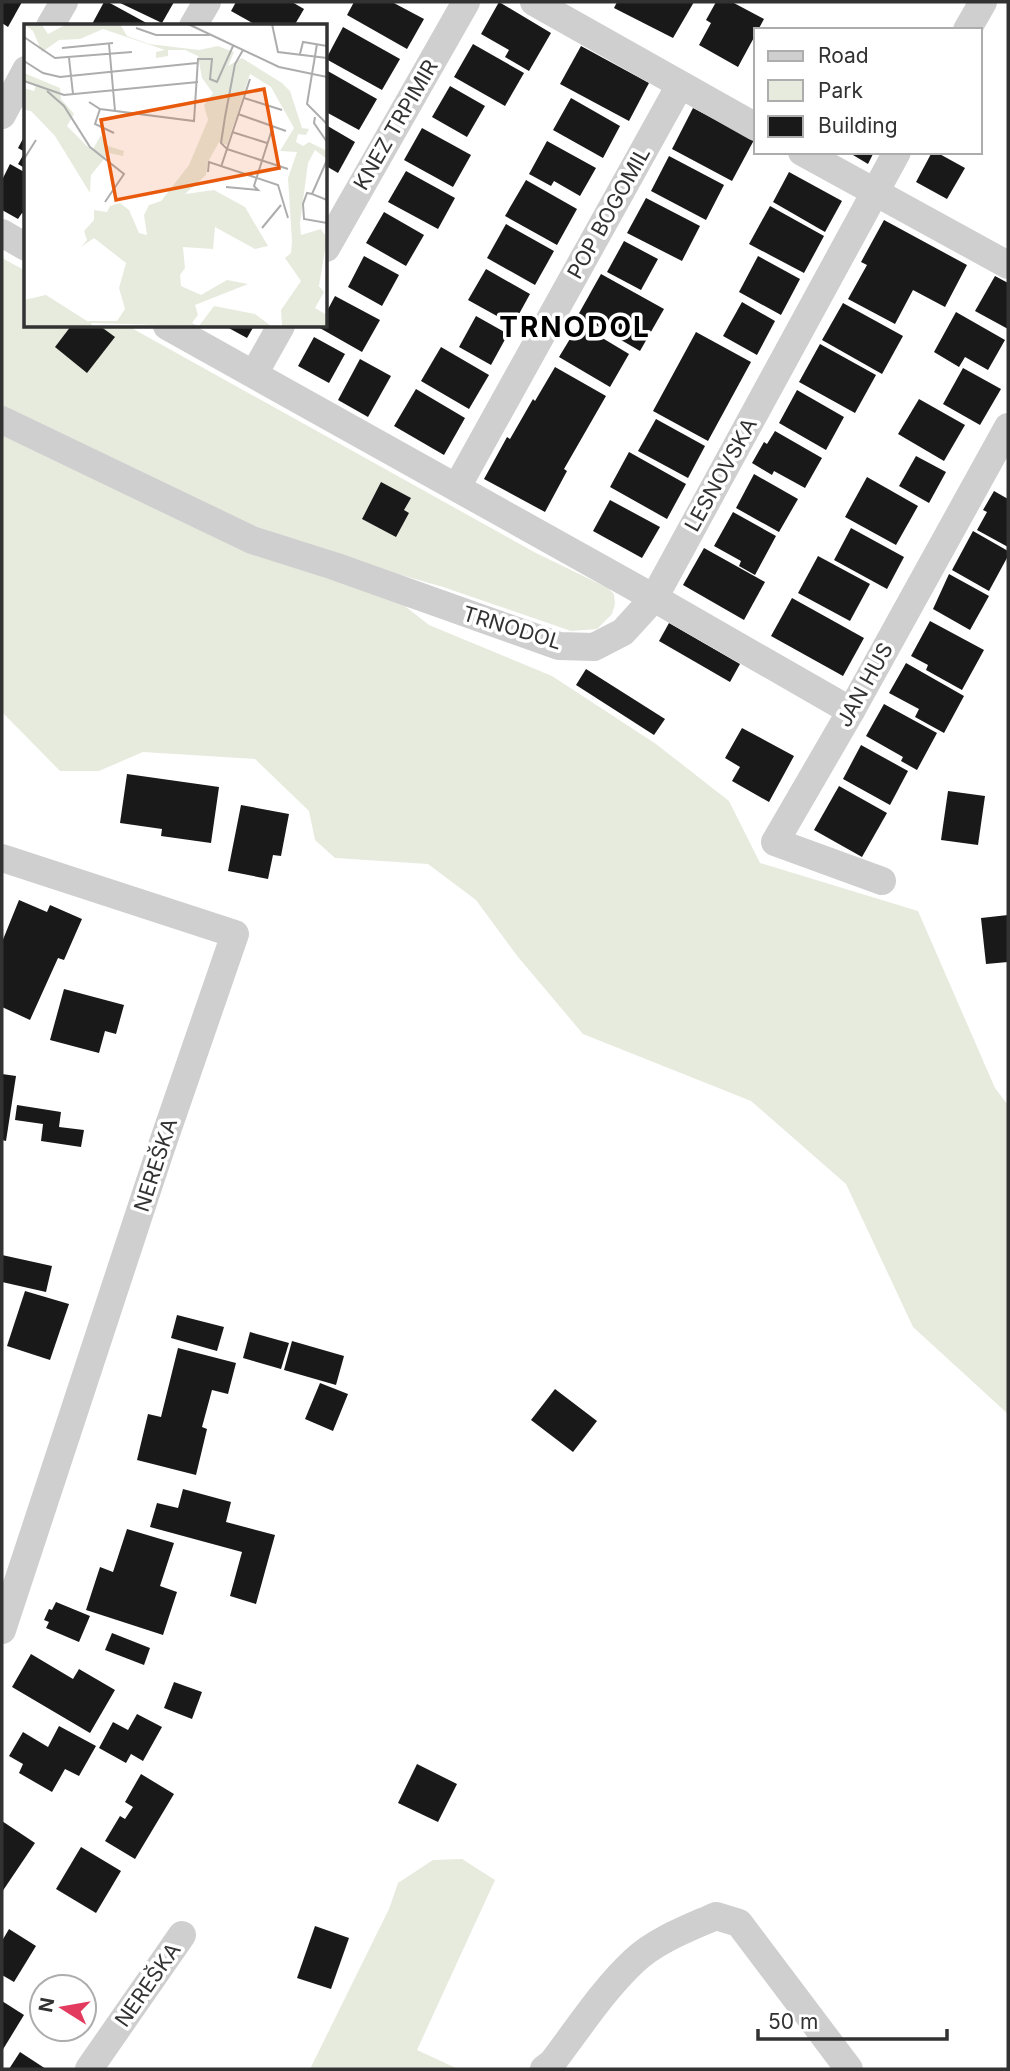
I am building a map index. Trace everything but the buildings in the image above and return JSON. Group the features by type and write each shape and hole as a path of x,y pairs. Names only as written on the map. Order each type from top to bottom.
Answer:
{"street":[{"path":"51,24 64,2"},
{"path":"194,24 207,2"},
{"name":"KNEZ TRPIMIR","path":"327,246 466,2"},
{"path":"534,2 754,126"},
{"path":"968,28 983,2"},
{"path":"2,114 24,74"},
{"name":"POP BOGOMIL","path":"457,487 680,85"},
{"path":"806,154 1008,265"},
{"name":"LESNOVSKA","path":"653,598 896,154"},
{"path":"2,233 24,246"},
{"path":"169,327 851,711"},
{"path":"254,374 280,327"},
{"name":"TRNODOL","path":"2,420 252,540 334,566 559,646 594,646 623,632 653,598"},
{"name":"JAN HUS","path":"881,881 775,842 851,711 1008,427"},
{"name":"NEREŠKA","path":"2,858 235,934 159,1154 2,1630"},
{"path":"544,2069 552,2063 600,1999 636,1959 674,1935 716,1916 738,1923 849,2069"},
{"name":"NEREŠKA","path":"89,2069 182,1935"}],"green space":[{"path":"2,258 24,270 24,327 130,327 536,553 608,588 614,594 612,614 597,629 571,631 443,587 345,559 429,625 552,676 656,744 729,801 760,863 918,911 995,1088 1008,1105 1008,1414 913,1327 846,1184 751,1101 583,1034 518,957 476,900 428,864 335,858 315,840 309,811 255,759 143,752 99,771 60,771 2,712"},
{"path":"462,1859 495,1880 417,2050 458,2069 310,2069 389,1909 398,1883 433,1860"}],"district":[{"name":"TRNODOL","path":"575,327"}]}
